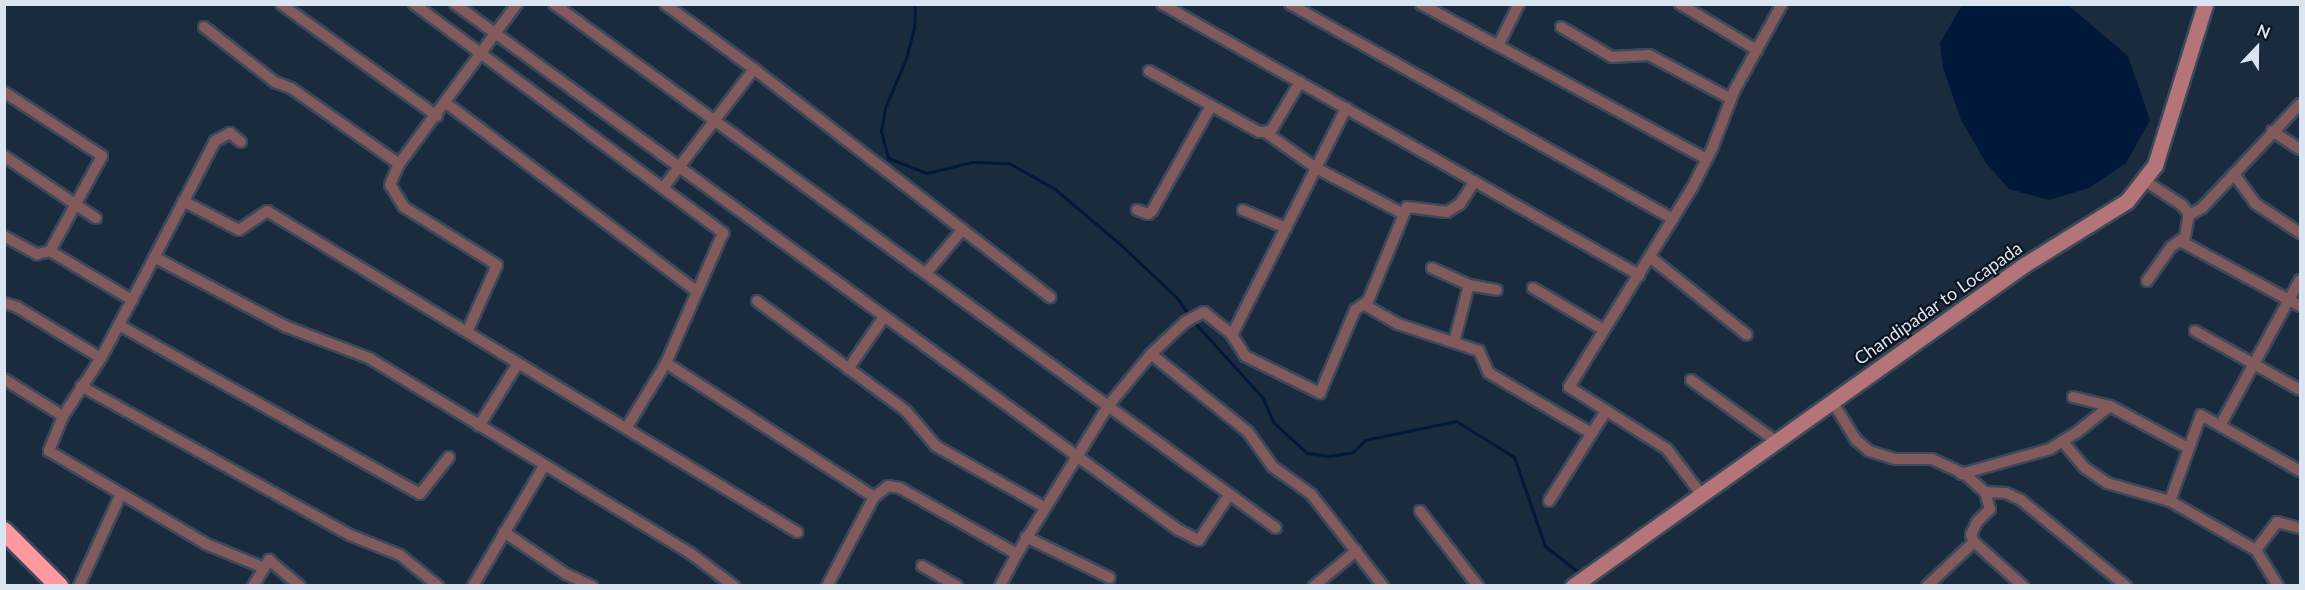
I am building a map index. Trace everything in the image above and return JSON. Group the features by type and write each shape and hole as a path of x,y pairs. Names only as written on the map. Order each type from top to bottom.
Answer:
{"highway":[{"path":"4,531 59,585"},
{"path":"4,543 46,585"}],"street":[{"path":"281,4 437,116"},
{"path":"414,4 723,233 666,363 627,427"},
{"path":"455,4 1075,456 1196,541 1229,495"},
{"path":"467,332 497,265 404,207 390,185 399,164 482,53 492,32 517,4"},
{"path":"554,4 716,119 1276,528"},
{"path":"665,4 754,69 1050,297"},
{"path":"1162,4 1639,275"},
{"path":"1290,4 1673,219"},
{"path":"1421,4 1499,44 1707,159"},
{"path":"1499,44 1519,4"},
{"path":"1680,4 1757,50"},
{"path":"1701,494 1667,449 1569,387 1673,219 1707,159 1731,99 1782,4"},
{"name":"Chandipadar to Locapada","path":"1573,585 2024,266 2127,201 2156,165 2205,4"},
{"path":"204,27 274,82 291,88 399,164"},
{"path":"1561,27 1612,57 1649,55 1731,99"},
{"path":"663,188 754,69"},
{"path":"1149,71 1265,132 1316,168 1404,214"},
{"path":"1265,132 1271,131 1300,82"},
{"path":"4,92 102,156 50,251"},
{"path":"446,103 696,291"},
{"path":"2188,216 2202,208 2272,131 2301,104"},
{"path":"1137,210 1148,214 1152,211 1211,105"},
{"path":"1232,335 1346,108"},
{"path":"2272,131 2301,149"},
{"path":"241,142 230,133 215,141 101,358 63,416 49,451 206,544 262,567"},
{"path":"4,156 77,202 80,208 96,218"},
{"path":"2234,174 2256,204 2301,233"},
{"path":"1000,585 1044,507 1108,406 1151,354 1185,322 1204,312 1232,335 1245,356 1320,393 1355,310 1363,304 1407,207 1416,205 1447,212 1460,204 1475,181"},
{"path":"2145,181 2182,205 2188,216 2182,239 2171,247 2147,281"},
{"path":"183,201 239,230 267,211 797,532"},
{"path":"1243,210 1286,228"},
{"path":"926,273 963,229"},
{"path":"4,236 37,254 50,251 132,300"},
{"path":"2182,239 2301,306"},
{"path":"154,257 287,327 369,358 690,553 734,585"},
{"path":"1650,257 1747,335"},
{"path":"1432,268 1469,285 1497,290"},
{"path":"2221,424 2301,280"},
{"path":"1454,342 1469,285"},
{"path":"1533,288 1604,330"},
{"path":"757,301 906,411 936,446 1044,507"},
{"path":"4,303 17,307 101,358"},
{"path":"1363,304 1398,324 1479,351 1489,373 1591,433"},
{"path":"848,369 884,316"},
{"path":"119,325 420,494 449,457"},
{"path":"2195,331 2301,390"},
{"path":"1151,354 1248,432 1274,467 1311,494 1383,585"},
{"path":"479,426 518,363"},
{"path":"666,363 874,497"},
{"path":"4,379 63,416"},
{"path":"1691,380 1776,441"},
{"path":"81,386 350,535 400,555 438,585"},
{"path":"2073,397 2110,406 2188,448"},
{"path":"1832,401 1856,440 1869,451 1896,459 1932,459 1961,474 1985,492 2007,493 2021,500 2126,585"},
{"path":"1961,474 2063,442 2110,406"},
{"path":"1549,501 1606,411"},
{"path":"2170,501 2201,415 2221,424 2301,471"},
{"path":"2063,442 2085,468 2107,483 2170,501 2256,550 2278,585"},
{"path":"473,585 544,466"},
{"path":"827,585 874,497 888,486 900,488 1017,554"},
{"path":"1985,492 1990,509 1977,522 1971,535 1974,542 2023,585"},
{"path":"79,585 121,494"},
{"path":"1420,511 1478,585"},
{"path":"2256,550 2277,522 2301,528"},
{"path":"504,532 566,574 592,585"},
{"path":"1026,537 1110,578"},
{"path":"1927,585 1974,542"},
{"path":"1314,585 1356,551"},
{"path":"253,585 262,567 269,560 300,585"},
{"path":"922,566 957,585"}],"water":[{"path":"1962,5 2068,5 2128,56 2150,120 2126,163 2089,188 2049,200 2009,189 1986,163 1961,120 1943,68 1940,43"}],"waterway":[{"path":"915,4 914,28 905,61 885,108 881,131 888,158 927,173 972,162 1009,163 1055,189 1121,245 1177,298 1189,315"},
{"path":"1193,321 1263,398 1273,422 1307,453 1329,456 1353,452 1365,440 1456,421 1514,457 1545,546 1582,575"}]}
